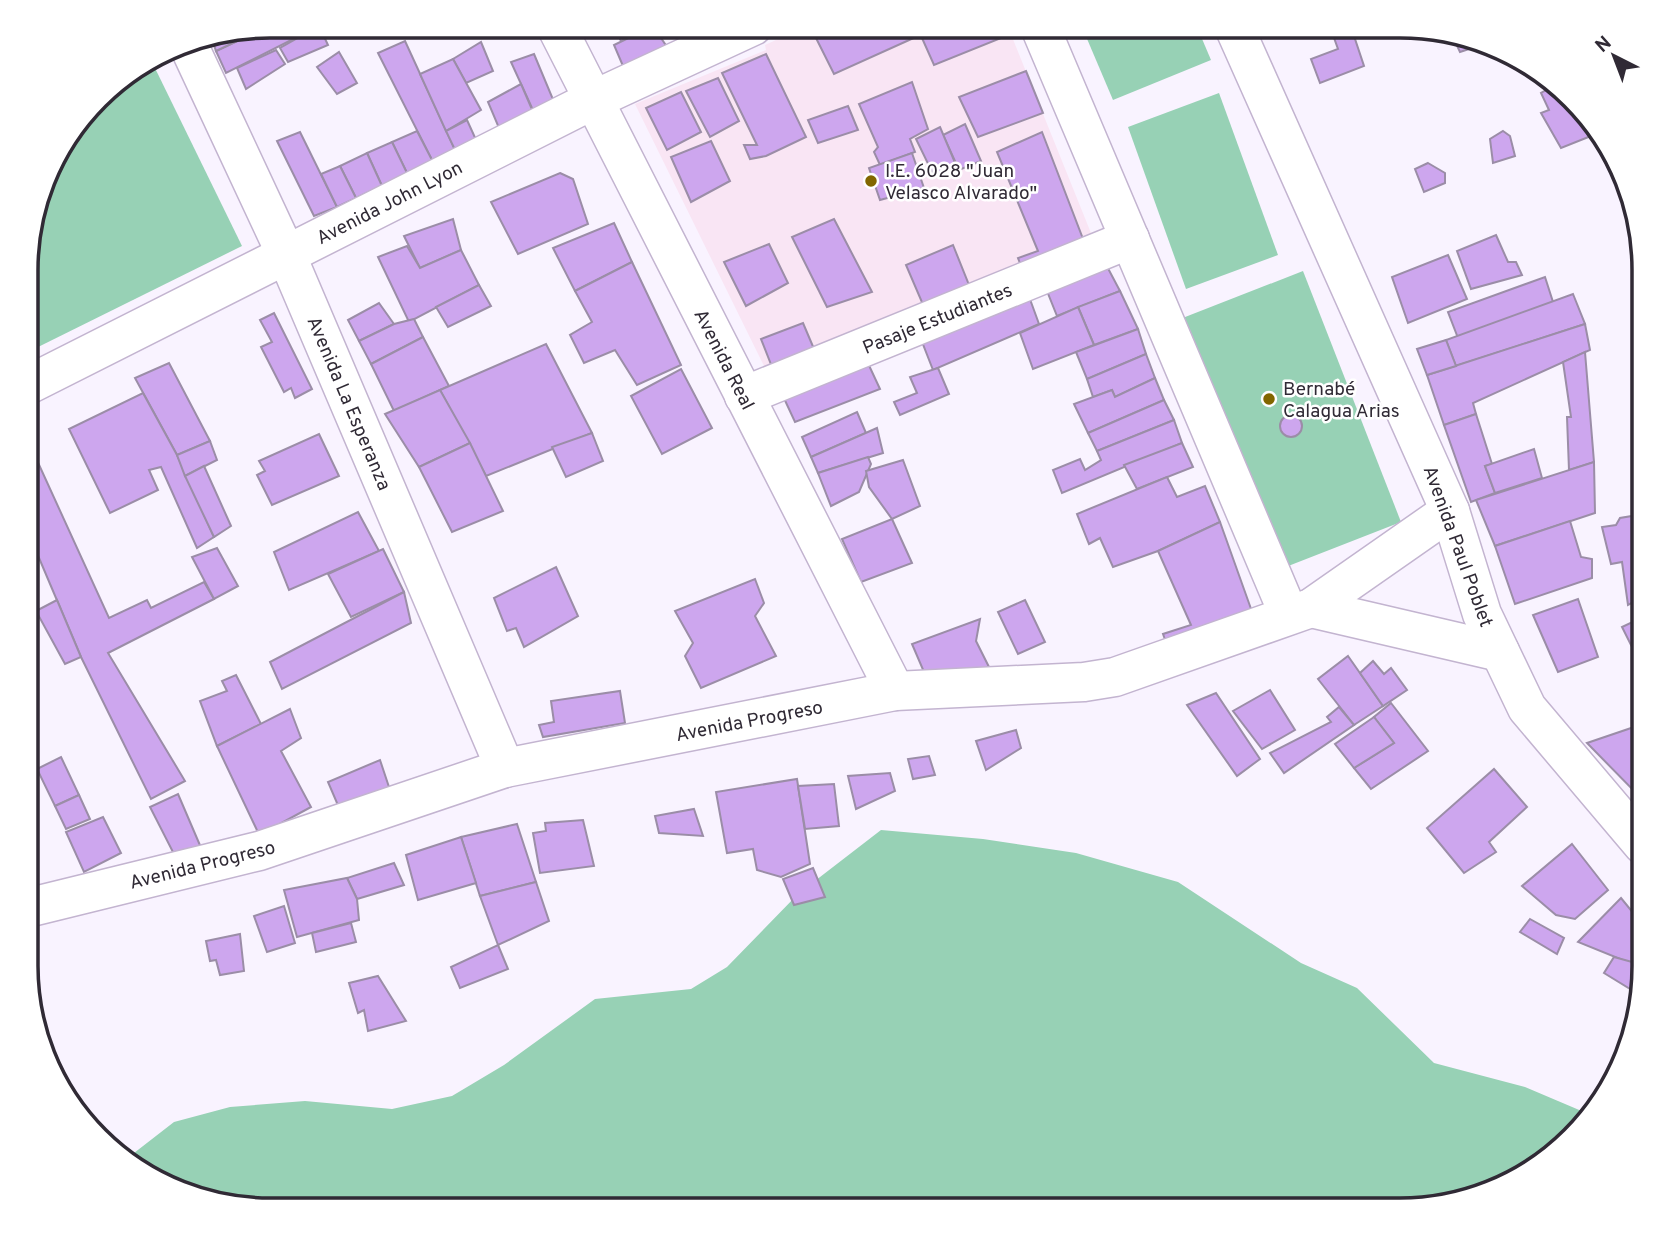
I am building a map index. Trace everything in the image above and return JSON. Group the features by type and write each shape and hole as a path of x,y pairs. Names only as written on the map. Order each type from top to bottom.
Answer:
{"street":[{"name":"Avenida Real","path":"562,38 591,101 895,691"},
{"name":"Avenida John Lyon","path":"38,380 591,101 726,38"},
{"path":"1045,39 1130,239 1300,612 1500,652"},
{"name":"Avenida Paul Poblet","path":"1239,39 1450,511 1482,614 1527,708 1631,831"},
{"name":"Avenida La Esperanza","path":"192,53 286,254 505,768"},
{"name":"Pasaje Estudiantes","path":"744,397 1130,239"},
{"name":"Avenida Progreso","path":"39,905 259,851 505,768 895,691 1084,682 1115,677 1300,612 1450,511"}],"shaded area":[{"name":"I.E. 6028 \"Juan Velasco Alvarado\"","path":"779,38 1013,39 1097,248 768,374 635,104 766,50 765,45"}],"green space":[{"path":"1087,39 1202,39 1211,60 1113,100"},
{"path":"155,69 242,246 38,347 40,240 46,210 56,182 70,154 96,118 129,86"},
{"path":"1219,93 1278,255 1186,289 1128,127"},
{"path":"1303,271 1401,522 1278,570 1180,319"},
{"path":"881,830 983,839 1076,853 1178,882 1301,963 1357,988 1434,1063 1525,1087 1580,1110 1541,1151 1516,1167 1460,1191 1415,1198 255,1198 225,1194 182,1181 133,1154 174,1122 230,1107 305,1101 392,1109 452,1096 504,1065 595,999 691,989 727,967 798,894"}],"building":[{"path":"295,38 226,73 216,51 240,40"},
{"path":"298,38 325,38 328,45 288,62 280,48"},
{"path":"628,38 661,38 669,50 626,73 614,45"},
{"path":"816,38 912,39 834,74"},
{"path":"922,39 999,39 934,65"},
{"path":"1334,39 1355,39 1364,66 1320,83 1311,59 1338,49"},
{"path":"239,40 216,51 214,45"},
{"path":"405,41 456,152 433,162 378,53"},
{"path":"481,42 493,71 466,83 453,59"},
{"path":"276,50 285,64 246,89 237,68"},
{"path":"339,52 357,83 337,94 317,67"},
{"path":"534,54 557,109 537,119 511,62"},
{"path":"766,54 806,137 766,156 750,159 744,145 757,145 722,73"},
{"path":"453,59 481,110 446,131 420,74"},
{"path":"1026,71 1043,113 978,137 959,97"},
{"path":"718,78 739,121 710,137 686,91"},
{"path":"912,82 928,129 910,139 915,152 880,165 874,152 878,147 859,104"},
{"path":"521,84 534,114 499,128 488,102"},
{"path":"1545,91 1552,96 1588,137 1561,148 1541,113 1549,110 1541,93"},
{"path":"681,92 701,132 667,150 646,108"},
{"path":"848,106 858,130 818,143 808,120"},
{"path":"467,120 477,142 456,152 446,131"},
{"path":"965,124 981,161 959,170 943,135"},
{"path":"940,127 956,165 934,176 916,139"},
{"path":"417,131 433,162 407,173 392,142"},
{"path":"1503,131 1510,136 1515,156 1493,163 1490,139"},
{"path":"300,132 337,207 314,216 277,141"},
{"path":"1042,132 1088,252 1025,276 1018,258 1038,251 997,152"},
{"path":"711,141 730,181 691,202 671,157"},
{"path":"392,142 407,173 382,186 367,153"},
{"path":"367,153 382,186 356,198 340,166"},
{"path":"912,153 924,188 880,200 869,168"},
{"path":"1428,163 1445,173 1445,183 1424,192 1415,169"},
{"path":"340,166 356,198 337,207 321,174"},
{"path":"560,173 573,179 588,224 518,254 491,202"},
{"path":"453,219 461,250 420,268 404,236"},
{"path":"834,219 872,292 827,307 792,237"},
{"path":"614,223 632,262 575,291 553,248"},
{"path":"1496,235 1508,262 1516,262 1522,275 1471,289 1457,251"},
{"path":"769,244 788,283 746,306 724,262"},
{"path":"953,245 973,295 927,314 906,265"},
{"path":"407,246 420,268 461,250 479,285 409,322 378,257"},
{"path":"1448,255 1467,299 1408,323 1392,277"},
{"path":"1102,257 1120,291 1057,316 1045,286"},
{"path":"632,262 681,365 637,385 615,350 584,363 570,335 592,322 575,291"},
{"path":"1545,277 1553,302 1458,338 1448,312"},
{"path":"479,285 491,306 448,327 436,307"},
{"path":"1027,291 1039,324 933,370 919,334"},
{"path":"1120,291 1138,329 1094,345 1078,307"},
{"path":"1573,294 1585,324 1456,366 1446,340"},
{"path":"379,303 394,324 359,341 348,320"},
{"path":"1078,307 1094,345 1033,369 1020,333"},
{"path":"274,313 312,389 295,398 291,388 284,392 261,347 272,342 260,320"},
{"path":"414,319 423,337 371,364 359,341 394,324"},
{"path":"803,323 817,356 774,372 761,339"},
{"path":"1585,324 1590,350 1473,403 1476,414 1444,425 1427,375"},
{"path":"1138,329 1146,354 1087,379 1076,352"},
{"path":"423,337 449,386 394,411 371,364"},
{"path":"1446,340 1456,366 1427,375 1417,349"},
{"path":"546,344 592,433 486,476 440,390"},
{"path":"1585,352 1594,462 1569,470 1567,417 1571,417 1563,362"},
{"path":"1146,354 1155,378 1115,397 1112,390 1093,397 1087,379"},
{"path":"866,359 880,389 795,422 782,394"},
{"path":"169,363 210,441 177,455 135,378"},
{"path":"938,368 949,394 900,415 894,402 917,393 910,377"},
{"path":"681,369 712,428 662,454 631,396"},
{"path":"1155,378 1164,400 1088,433 1074,404 1112,390 1115,397"},
{"path":"440,390 470,443 419,467 385,414"},
{"path":"143,393 177,455 214,537 197,548 161,467 149,470 158,490 110,513 69,429"},
{"path":"1164,400 1174,420 1097,451 1088,433"},
{"path":"857,412 866,433 811,457 802,437"},
{"path":"1476,414 1492,464 1485,466 1495,493 1471,502 1444,425"},
{"path":"1291,415 1299,418 1302,426 1299,434 1291,437 1283,434 1280,426 1283,418"},
{"path":"1174,420 1182,443 1062,493 1053,470 1080,459 1085,470 1101,460 1097,451"},
{"path":"877,428 883,453 818,473 811,457"},
{"path":"592,433 603,461 566,477 552,447"},
{"path":"319,434 339,476 272,505 257,475 265,471 259,461"},
{"path":"210,441 217,460 185,476 177,455"},
{"path":"470,443 503,511 452,532 419,467"},
{"path":"1182,443 1193,467 1137,489 1124,465"},
{"path":"1534,449 1542,478 1495,493 1485,466"},
{"path":"868,457 871,464 859,492 831,506 818,473"},
{"path":"903,460 920,506 892,519 869,487 866,471"},
{"path":"1594,462 1595,513 1495,546 1476,500"},
{"path":"38,463 109,618 147,600 151,608 204,582 214,599 108,653 185,781 151,799 81,657 38,557"},
{"path":"204,466 231,526 214,537 185,476"},
{"path":"1167,477 1177,497 1205,486 1220,522 1158,551 1113,567 1100,538 1089,544 1077,514"},
{"path":"358,512 379,551 289,590 274,552"},
{"path":"1632,516 1632,603 1628,605 1622,562 1611,564 1602,527 1616,525 1620,518"},
{"path":"892,519 912,563 861,582 842,539"},
{"path":"1570,521 1581,557 1592,559 1592,578 1515,604 1495,546"},
{"path":"1220,522 1255,620 1168,648 1163,634 1191,625 1158,551"},
{"path":"217,548 238,586 214,599 192,557"},
{"path":"383,549 404,592 351,617 328,574"},
{"path":"556,567 578,616 524,647 516,628 507,631 494,598"},
{"path":"755,579 764,603 755,616 776,656 701,688 685,656 693,643 675,611"},
{"path":"404,592 411,623 282,689 270,662"},
{"path":"1578,599 1598,657 1558,672 1533,615"},
{"path":"57,600 81,657 65,664 38,616 38,610"},
{"path":"1025,600 1045,642 1018,654 998,612"},
{"path":"980,619 976,641 992,673 924,672 912,644"},
{"path":"1632,622 1631,646 1622,627"},
{"path":"1348,656 1383,706 1354,725 1318,679"},
{"path":"1373,661 1384,674 1391,668 1407,690 1383,706 1360,673"},
{"path":"236,675 261,724 217,746 200,701 227,691 222,681"},
{"path":"1270,690 1295,730 1262,749 1233,711"},
{"path":"620,691 625,723 543,737 539,725 554,722 551,701"},
{"path":"1216,693 1260,759 1237,776 1187,705"},
{"path":"1391,703 1428,751 1371,789 1354,768 1394,743 1374,717"},
{"path":"1339,707 1354,725 1284,773 1270,753 1331,722 1327,717"},
{"path":"290,709 301,738 281,751 311,807 274,827 264,845 217,746"},
{"path":"1374,717 1394,743 1354,768 1335,744"},
{"path":"1631,728 1631,788 1587,743"},
{"path":"1016,730 1021,748 986,770 976,741"},
{"path":"929,756 935,775 913,779 908,759"},
{"path":"61,757 79,795 55,806 39,768"},
{"path":"380,760 391,793 340,810 328,782"},
{"path":"1494,769 1527,807 1489,842 1496,852 1464,873 1427,828"},
{"path":"890,773 895,791 856,809 848,776"},
{"path":"797,779 810,864 781,877 757,870 753,849 727,853 716,792"},
{"path":"834,784 839,826 805,829 798,786"},
{"path":"178,794 205,857 177,860 150,807"},
{"path":"79,795 90,819 66,829 55,806"},
{"path":"694,809 703,836 659,833 655,816"},
{"path":"103,817 121,853 84,872 66,832"},
{"path":"583,820 594,866 540,873 533,833 546,831 545,823"},
{"path":"517,824 536,882 480,896 461,837"},
{"path":"461,837 476,883 418,900 406,855"},
{"path":"1572,844 1608,890 1575,919 1556,915 1522,886"},
{"path":"394,863 404,885 357,899 347,878"},
{"path":"813,868 825,897 794,905 783,879"},
{"path":"347,878 357,899 359,920 297,937 284,890"},
{"path":"536,882 549,921 498,945 480,896"},
{"path":"1621,898 1631,910 1631,963 1578,942"},
{"path":"284,906 295,943 267,952 254,916"},
{"path":"1530,919 1564,938 1557,954 1520,932"},
{"path":"351,923 356,942 316,952 312,933"},
{"path":"240,934 244,971 220,975 216,960 210,961 206,941"},
{"path":"498,945 508,969 460,988 451,967"},
{"path":"1614,957 1631,962 1630,989 1604,973"},
{"path":"378,976 406,1021 368,1031 364,1010 358,1013 349,983"}],"place":[{"name":"I.E. 6028 \"Juan Velasco Alvarado\"","path":"871,181"},
{"name":"Bernabé Calagua Arias","path":"1269,399"}]}
